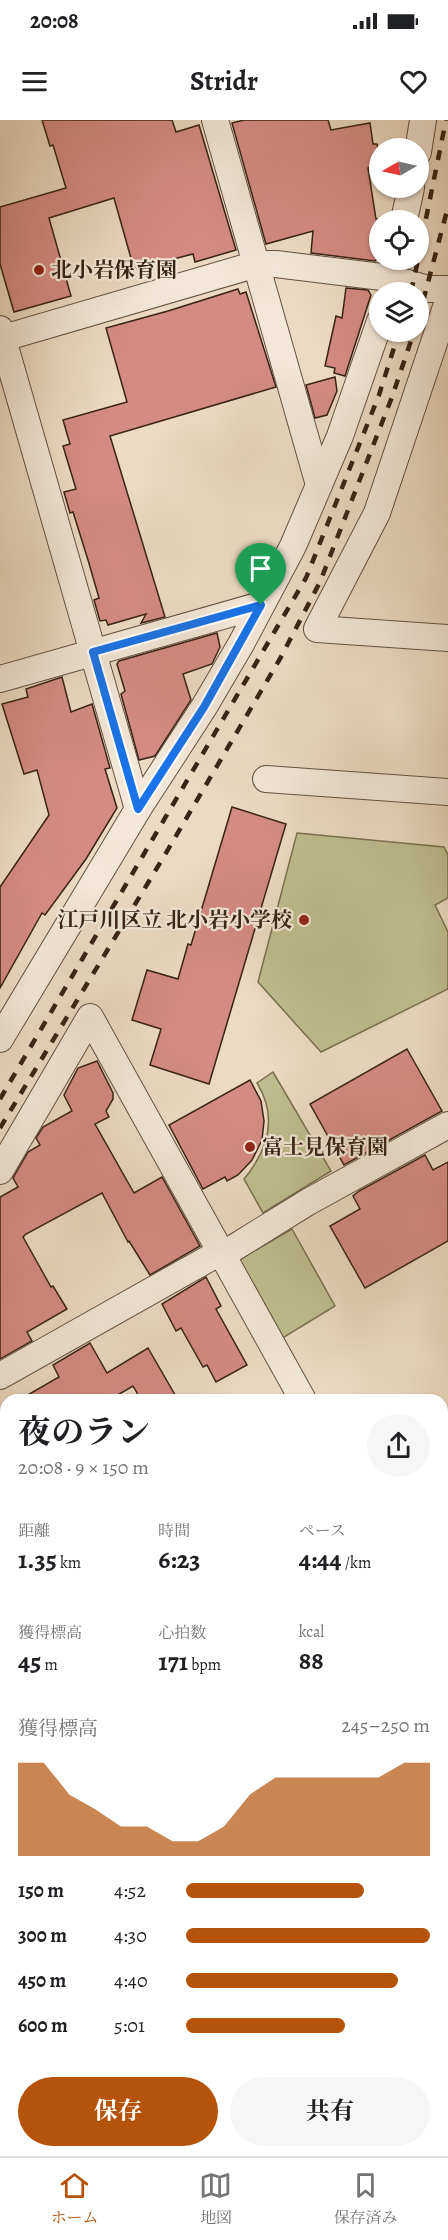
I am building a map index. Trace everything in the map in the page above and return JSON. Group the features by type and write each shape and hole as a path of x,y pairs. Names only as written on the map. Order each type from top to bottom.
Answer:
{"street":[{"path":"215,120 319,485"},
{"path":"420,138 423,120"},
{"path":"138,809 1,335 257,264 276,264 391,277 428,289 448,290"},
{"path":"448,301 377,513 317,629 448,638"},
{"path":"0,1039 138,809 204,707 293,546 357,391 373,342"},
{"path":"0,680 261,605"},
{"path":"266,779 448,792"},
{"path":"0,1171 90,1017 300,1394"},
{"path":"0,1376 448,1125"}],"green space":[{"path":"297,833 444,847 448,855 448,898 435,905 448,932 448,989 321,1052 258,982"},
{"path":"273,1072 331,1171 263,1213 244,1179 259,1157 267,1133 267,1108 257,1083"},
{"path":"292,1229 335,1306 281,1339 237,1261"}],"building":[{"path":"42,120 172,120 176,132 199,125 236,250 195,262 193,254 134,269 114,198 49,218 71,296 14,312 0,264 0,207 66,188 53,145 50,146"},
{"path":"244,120 328,120 331,130 370,123 372,138 369,138 369,198 373,198 375,210 369,210 369,260 311,253 313,231 266,244 232,123"},
{"path":"346,288 368,290 369,301 345,376 334,373 335,368 325,366 336,316 342,318"},
{"path":"238,289 240,294 246,292 276,387 110,436 165,617 141,623 146,614 108,625 106,620 100,621 94,600 99,598 73,512 70,513 64,492 76,489 63,446 70,444 63,420 127,402 106,328"},
{"path":"335,377 337,391 327,415 315,418 306,385"},
{"path":"217,633 220,647 212,664 183,674 191,700 155,756 139,760 121,694 125,691 117,664 119,661"},
{"path":"62,677 71,712 92,704 110,768 105,769 117,808 86,859 45,915 42,913 0,988 0,887 49,815 37,770 24,774 2,704 28,697 26,689"},
{"path":"232,807 286,824 209,1084 150,1065 161,1029 132,1020 147,970 178,979 188,944 191,945"},
{"path":"407,1049 442,1111 344,1165 310,1104"},
{"path":"97,1061 113,1093 113,1099 106,1111 109,1117 95,1124 134,1193 162,1177 200,1246 150,1275 128,1242 102,1193 26,1234 23,1237 51,1287 53,1286 67,1309 27,1332 32,1341 0,1359 0,1197 18,1187 13,1178 28,1152 40,1145 36,1138 43,1127 72,1111 64,1095 78,1068"},
{"path":"250,1080 261,1101 264,1121 262,1140 252,1160 238,1175 227,1181 225,1177 203,1189 169,1125"},
{"path":"425,1155 433,1170 448,1162 448,1241 365,1288 330,1226 360,1209 353,1196 359,1191"},
{"path":"206,1277 221,1306 216,1309 247,1365 216,1382 207,1365 203,1367 181,1328 176,1331 162,1304"},
{"path":"90,1343 107,1373 148,1348 175,1394 138,1394 133,1386 119,1394 29,1394 59,1377 53,1365"}],"railway":[{"path":"428,210 446,120"},
{"path":"428,282 448,207"},
{"path":"413,282 416,270"},
{"path":"0,1099 306,578 379,395 396,342"},
{"path":"0,1128 281,657 320,582 392,397 411,342"}],"place":[{"name":"北小岩保育園","path":"39,270"},
{"name":"江戸川区立 北小岩小学校","path":"304,920"},
{"name":"富士見保育園","path":"250,1147"}],"route":[{"path":"261,605 204,707 138,809 93,652 261,605"}]}
